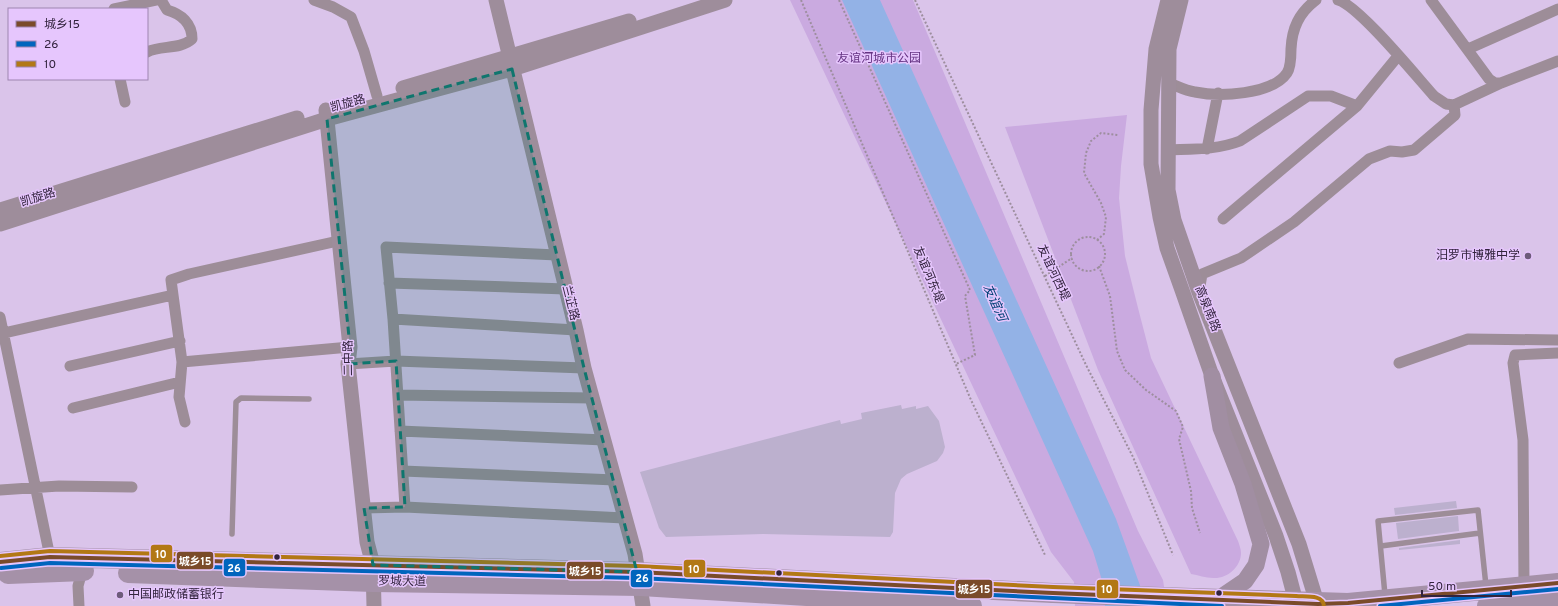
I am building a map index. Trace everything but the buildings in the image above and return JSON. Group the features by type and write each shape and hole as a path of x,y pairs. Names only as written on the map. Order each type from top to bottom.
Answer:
{"highway":[{"name":"罗城大道","path":"0,562 50,557 373,573"},
{"name":"罗城大道","path":"0,575 82,571 373,573 639,579 1162,597 1318,605 1385,600 1486,598 1558,599"},
{"name":"罗城大道","path":"639,579 972,606"},
{"name":"罗城大道","path":"1527,598 1558,583"}],"main road":[{"path":"1212,376 1221,428 1243,484 1261,544 1256,564 1245,581 1217,600"}],"street":[{"path":"119,8 156,0"},
{"path":"148,52 155,48 186,45 192,39 192,32 187,21 177,13 167,10 161,0"},
{"path":"314,0 333,7 351,17 364,51 377,96"},
{"name":"兰芷路","path":"496,0 584,368 635,554 643,606"},
{"name":"凯旋路","path":"0,210 326,114 377,96 510,63 697,0"},
{"path":"0,224 326,114 510,63 725,0"},
{"name":"高泉南路","path":"1168,0 1156,50 1151,110 1150,164 1154,191 1167,248 1212,376 1276,536 1297,604"},
{"name":"高泉南路","path":"1180,0 1169,49 1168,190 1174,220 1199,292 1300,544 1318,605"},
{"path":"1338,0 1346,2 1434,96 1446,104 1454,105 1501,83 1558,61"},
{"path":"1431,0 1489,79 1495,83 1501,83"},
{"path":"1169,83 1195,92 1237,94 1260,90 1278,81 1287,72 1291,58 1292,39 1297,20 1309,2"},
{"path":"1468,49 1558,9"},
{"path":"1223,219 1357,106 1398,56"},
{"path":"120,80 125,102"},
{"path":"1207,148 1218,93"},
{"path":"1168,150 1230,145 1240,141 1308,96 1331,96 1357,106"},
{"path":"1199,292 1202,274 1241,258 1294,222 1369,159 1390,151 1402,152 1414,150 1455,115 1454,105"},
{"name":"二中路","path":"326,114 350,347 348,364 367,542 373,573 374,606"},
{"path":"185,422 179,397 182,362 180,341 170,280 189,274 338,241"},
{"path":"405,507 393,319 386,247 557,255"},
{"path":"389,283 566,289"},
{"path":"2,334 173,295"},
{"path":"0,317 2,334 50,557"},
{"path":"393,319 576,330"},
{"path":"1399,363 1468,339 1558,340"},
{"path":"70,366 180,341"},
{"path":"182,362 350,347"},
{"path":"1527,598 1523,440 1513,363 1515,355 1558,353"},
{"path":"348,364 396,361 584,368"},
{"path":"73,408 180,382"},
{"path":"398,395 592,398"},
{"path":"400,432 604,440"},
{"path":"403,471 615,480"},
{"path":"0,490 36,487 132,487"},
{"path":"364,508 405,507 624,518"},
{"path":"78,606 78,586 82,571"}],"lane":[{"path":"232,534 236,402 241,398 309,399"},
{"path":"1385,600 1378,521 1478,510 1486,598"},
{"path":"1381,546 1480,533"}],"path":[{"name":"友谊河东堤","path":"801,0 956,364 1045,555"},
{"path":"839,0 970,290 965,296 975,355 956,364"},
{"name":"友谊河西堤","path":"915,0 1086,365 1133,458 1173,555"},
{"path":"1097,240 1104,234 1106,217 1101,203 1084,173 1086,153 1091,141 1101,133 1118,135"},
{"path":"1092,238 1097,240 1101,243 1105,253 1102,262 1094,269 1083,270 1078,268 1072,258 1073,247 1081,239 1092,238"},
{"path":"1045,276 1072,258"},
{"path":"1099,266 1110,296 1117,351 1125,370 1146,390 1176,411 1183,427 1179,439 1191,491 1192,508 1200,533"}],"highlighted area":[{"path":"512,69 584,368 637,572 373,565 364,508 405,507 396,361 348,364 350,347 327,119"}],"green space":[{"name":"友谊河城市公园","path":"790,0 913,0 1138,531 1163,580 1167,606 1075,606 1074,582 1051,552"},
{"path":"1127,115 1119,198 1125,256 1151,358 1240,547 1241,553 1239,563 1228,574 1218,578 1208,578 1191,574 1098,370 1005,127"}],"water":[{"name":"友谊河","path":"842,0 880,0 1116,519 1146,602 1145,606 1105,606 1101,577 1093,551"}],"transit line":[{"name":"10","path":"0,556 50,551 637,566 1053,587 1309,596 1317,598 1323,602 1324,606"},
{"name":"城乡15","path":"0,562 50,557 637,572 1053,593 1318,604 1348,603 1558,583"},
{"name":"26","path":"1,568 50,563 637,578 1222,606"},
{"name":"26","path":"1380,606 1558,589"}],"place":[{"name":"汨罗市博雅中学","path":"1528,256"},
{"name":"中国邮政储蓄银行","path":"120,595"}]}
